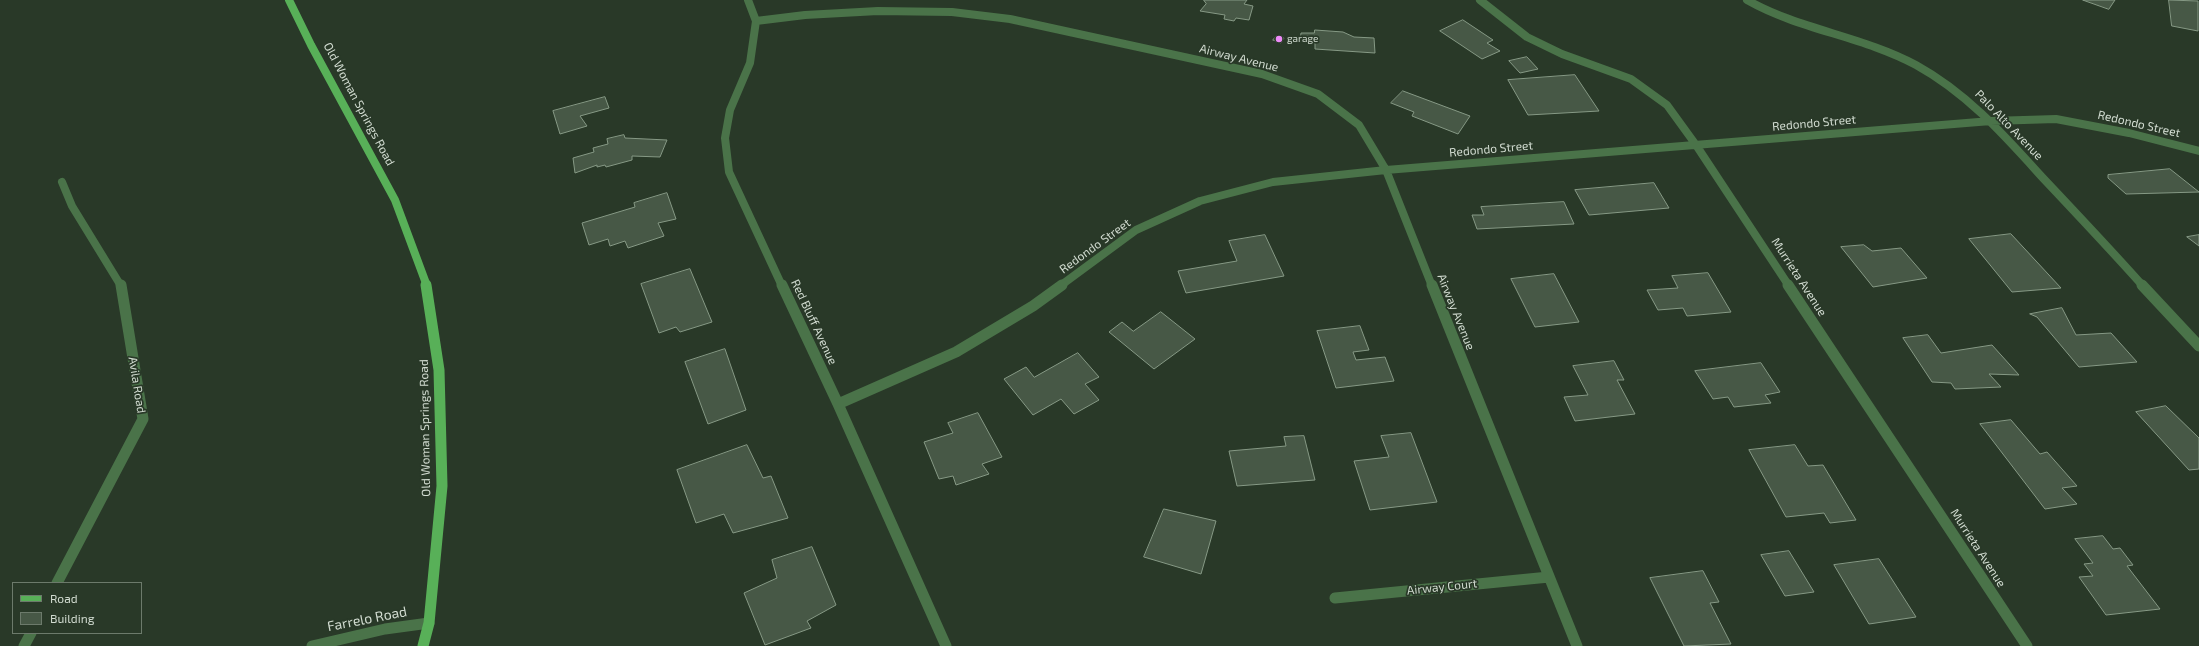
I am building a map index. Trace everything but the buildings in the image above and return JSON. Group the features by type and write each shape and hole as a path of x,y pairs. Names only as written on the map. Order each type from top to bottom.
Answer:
{"main road":[{"name":"Old Woman Springs Road","path":"289,0 311,45 395,200 427,286 439,370 442,486 429,623 423,646"}],"street":[{"name":"Red Bluff Avenue","path":"748,0 756,21 750,63 730,110 725,138 729,172 838,404 946,646"},
{"name":"Murrieta Avenue","path":"1480,0 1527,37 1562,54 1631,79 1667,105 1696,145 2027,646"},
{"name":"Palo Alto Avenue","path":"1747,0 1777,15 1896,55 1929,72 1967,98 1991,121 2199,346"},
{"name":"Airway Avenue","path":"756,21 805,15 878,11 952,12 1010,19 1262,74 1318,94 1360,124 1386,170 1577,646"},
{"name":"Redondo Street","path":"838,404 956,352 1033,306 1136,230 1200,201 1273,182 1386,170 1991,121 2056,119 2129,133 2199,151"},
{"name":"Avila Road","path":"58,582 142,419 122,287 72,206 62,182"},
{"name":"Airway Court","path":"1335,598 1549,577"},
{"name":"Farrelo Road","path":"312,646 384,629 429,623"},
{"path":"24,646 30,634"}],"place":[{"name":"garage","path":"1279,39"}]}
